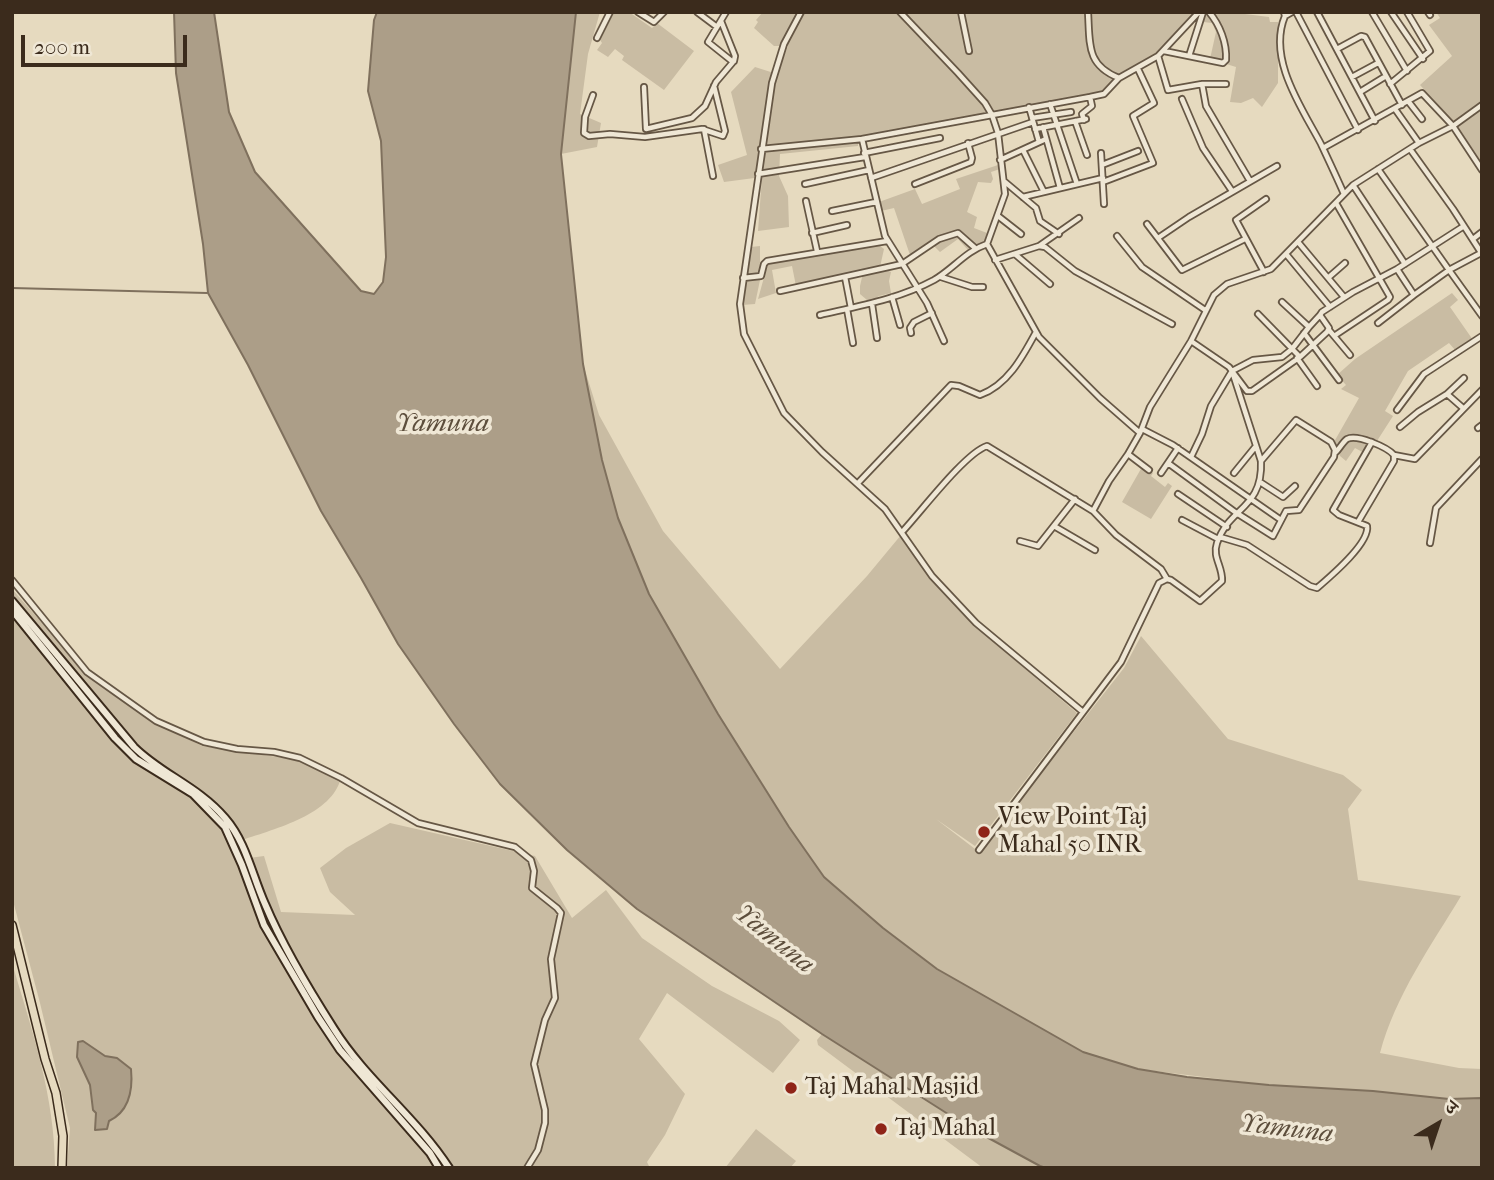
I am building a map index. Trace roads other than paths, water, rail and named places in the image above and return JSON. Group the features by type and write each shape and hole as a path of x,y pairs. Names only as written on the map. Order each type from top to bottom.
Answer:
{"main road":[{"path":"12,925 56,1093 63,1136 62,1168"}],"street":[{"path":"597,38 610,12"},
{"path":"638,12 654,22 664,12"},
{"path":"698,12 717,27"},
{"path":"726,12 708,43 733,62"},
{"path":"801,12 777,63 761,149 755,213 740,304 744,334 784,413 885,509 932,576 976,623 1083,712"},
{"path":"900,12 985,103 992,115 998,133 1005,198 987,244 1036,332 1094,393 1141,431 1178,448 1281,521"},
{"path":"961,12 969,51"},
{"path":"1088,12 1093,58 1104,72 1119,78"},
{"path":"761,149 862,139 1104,94 1119,78 1158,56 1201,12"},
{"path":"1189,57 1201,12"},
{"path":"1163,51 1220,64 1226,60 1219,27 1209,12"},
{"path":"1344,194 1283,66 1281,26 1285,14 1294,12 1358,130"},
{"path":"1317,12 1375,121"},
{"path":"1372,12 1408,71"},
{"path":"1391,12 1423,59"},
{"path":"1390,84 1423,59 1430,50 1407,12"},
{"path":"644,87 644,125 647,129 692,118 705,106 714,86 735,56 721,20"},
{"path":"1337,50 1363,35 1402,105"},
{"path":"1158,56 1167,90 1202,84 1226,84"},
{"path":"1352,77 1378,62"},
{"path":"1023,197 1103,180 1153,163 1134,118 1134,115 1154,103 1138,69"},
{"path":"1359,92 1386,76"},
{"path":"1202,84 1206,106 1250,181"},
{"path":"593,95 583,125 584,133 589,136 610,134 645,137 704,129 721,136 725,133 714,86"},
{"path":"1323,148 1423,93 1453,126 1482,170"},
{"path":"1035,129 1085,119 1082,114 1092,106 1090,97"},
{"path":"1182,99 1203,148 1232,191"},
{"path":"1408,101 1422,119"},
{"path":"1050,104 1077,184"},
{"path":"1093,511 1141,431 1150,407 1191,341 1214,295 1240,278 1265,272 1353,185 1482,106"},
{"path":"1029,107 1039,142"},
{"path":"1395,110 1419,143"},
{"path":"871,178 1033,120 1071,112"},
{"path":"1075,121 1087,155"},
{"path":"1043,127 1060,188"},
{"path":"704,129 713,176"},
{"path":"758,174 940,138"},
{"path":"862,139 887,242 932,313 944,341"},
{"path":"1000,160 1046,139"},
{"path":"915,184 971,162 968,143"},
{"path":"1378,323 1449,271 1482,253 1410,149"},
{"path":"1023,150 1044,192"},
{"path":"1102,165 1138,151"},
{"path":"1101,153 1104,204"},
{"path":"1157,239 1276,166"},
{"path":"1378,169 1482,316"},
{"path":"805,184 869,170"},
{"path":"1004,181 1037,210 1040,221 1059,233"},
{"path":"1353,185 1405,264"},
{"path":"1265,272 1236,222 1237,218 1266,199"},
{"path":"806,201 817,251"},
{"path":"832,211 876,202"},
{"path":"1334,336 1388,300 1389,296 1336,203"},
{"path":"998,216 1021,234"},
{"path":"995,260 1039,246 1079,218"},
{"path":"1147,224 1182,270 1245,239"},
{"path":"812,233 846,225"},
{"path":"1191,457 1211,406 1232,371 1253,360 1282,357 1330,307 1398,269 1464,226"},
{"path":"1473,239 1482,232"},
{"path":"780,291 902,264 939,239 958,233 975,248"},
{"path":"1117,236 1142,267 1205,310"},
{"path":"743,278 761,276 767,261 887,242"},
{"path":"1298,242 1344,297"},
{"path":"820,315 872,304 916,288 940,276 975,248 987,244"},
{"path":"1039,246 1045,247 1075,271 1172,324"},
{"path":"1286,254 1330,307"},
{"path":"1016,255 1050,284"},
{"path":"1329,278 1345,263"},
{"path":"1398,269 1414,295"},
{"path":"940,276 972,288 983,287"},
{"path":"845,277 853,342"},
{"path":"892,297 900,326"},
{"path":"1282,302 1309,327"},
{"path":"872,304 877,338"},
{"path":"911,333 912,323 932,313"},
{"path":"1258,313 1292,349 1317,386"},
{"path":"1320,315 1350,355"},
{"path":"1191,341 1232,371 1250,392 1313,346 1329,330"},
{"path":"858,483 951,385 980,395 1003,380 1016,366 1036,332"},
{"path":"1304,333 1339,380"},
{"path":"1397,410 1424,374 1482,336"},
{"path":"902,532 963,465 987,446 1093,511 1116,535 1161,569 1167,579 1197,600 1205,598 1222,579 1215,554 1219,538 1257,492 1260,482 1261,461 1232,371"},
{"path":"1400,427 1412,416 1447,394 1464,378"},
{"path":"1168,463 1273,536 1287,510 1299,510 1335,453 1348,439 1372,442 1394,455 1415,459 1482,390"},
{"path":"1447,394 1463,408"},
{"path":"1261,461 1296,420 1331,442 1335,453"},
{"path":"1182,520 1219,538 1247,545 1315,588 1359,546 1368,529 1367,526 1333,510 1372,442"},
{"path":"1234,473 1256,446"},
{"path":"1161,473 1178,448"},
{"path":"1128,454 1149,470"},
{"path":"1358,522 1394,461 1394,455"},
{"path":"1430,543 1436,508 1482,459"},
{"path":"1260,482 1283,497 1295,486"},
{"path":"1178,494 1227,527"},
{"path":"1020,541 1038,546 1075,499"},
{"path":"1054,526 1096,550"},
{"path":"979,850 1121,662 1154,590 1159,583 1167,579"},
{"path":"12,580 83,667 156,720 204,741 237,750 274,752 308,760 418,823 515,847 529,856 533,864 532,888 561,913 551,959 555,998 545,1020 534,1066 545,1110 545,1123 538,1150 527,1168"},
{"path":"12,601 134,747 144,757 204,796 228,820 250,863 273,921 333,1028 345,1046 432,1143 449,1168"},
{"path":"12,610 115,738 136,759 193,794 225,827 242,864 264,925 318,1017 340,1049 430,1153 439,1168"}],"water":[{"name":"Yamuna","path":"174,12 214,12 229,112 255,172 361,291 374,294 383,282 386,257 381,141 368,91 377,12 576,12 561,154 583,364 602,460 618,518 649,594 718,714 824,877 883,928 937,969 1083,1052 1138,1069 1187,1077 1449,1099 1482,1098 1482,1168 1040,1166 970,1128 822,1034 637,909 567,850 500,784 398,644 321,511 248,365 208,293 203,244 176,73"},
{"path":"83,1041 105,1056 117,1058 131,1069 129,1099 122,1112 109,1121 107,1129 95,1130 96,1113 93,1110 90,1085 77,1057 78,1042"}],"waterway":[{"path":"12,288 207,293"}],"place":[{"name":"View Point Taj Mahal 50 INR","path":"984,832"},
{"name":"Taj Mahal Masjid","path":"791,1088"},
{"name":"Taj Mahal","path":"881,1129"}]}
